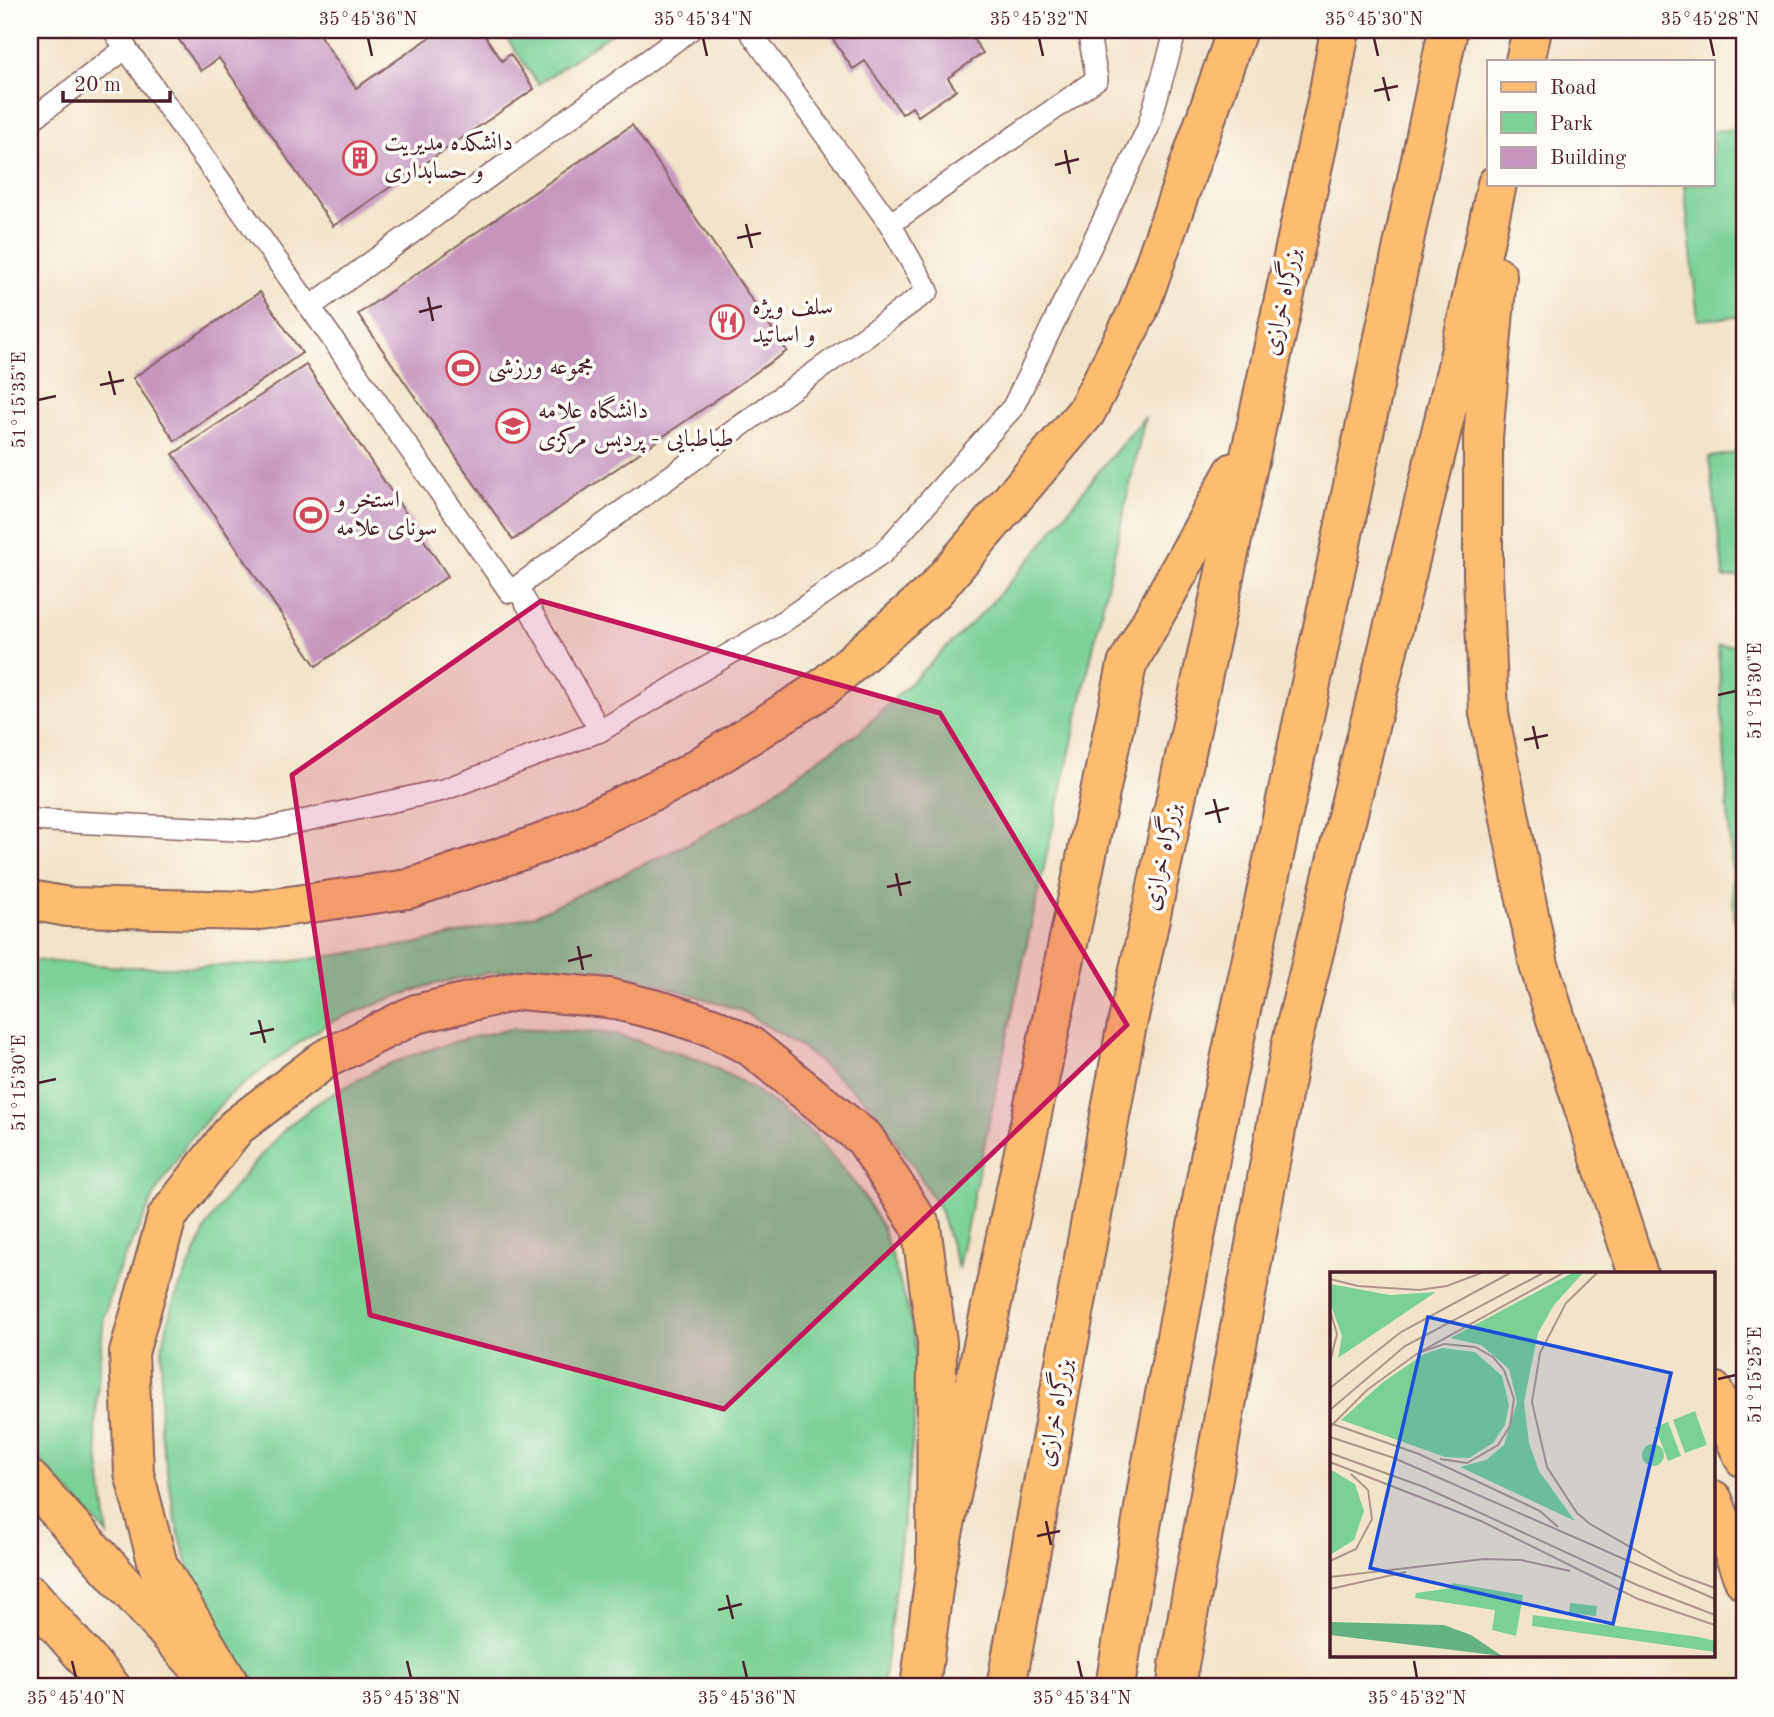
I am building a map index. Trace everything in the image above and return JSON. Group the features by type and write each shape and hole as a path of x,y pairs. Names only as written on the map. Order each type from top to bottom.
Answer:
{"main road":[{"path":"30,901 68,906 254,911 408,889 540,844 687,775 823,688 934,591 1086,412 1138,311 1237,30"},
{"name":"بزرگراه خرازی","path":"1006,1687 1124,1039 1340,30"},
{"path":"1115,1687 1149,1478 1219,1112 1448,30"},
{"path":"1525,60 1532,30"},
{"path":"1177,1687 1291,1046 1455,371 1497,186"},
{"path":"1505,186 1483,438 1483,576 1489,713 1539,965 1637,1272"},
{"path":"920,1687 936,1567 1127,665 1254,437"},
{"path":"231,1687 158,1565 134,1473 129,1353 167,1217 236,1127 325,1059 416,1014 520,990 608,998 712,1027 750,1046 865,1139 921,1227 937,1342 936,1567"},
{"path":"1592,1134 1657,1272"},
{"path":"1714,1393 1744,1458"},
{"path":"30,1480 217,1687"},
{"path":"1714,1503 1744,1580"},
{"path":"30,1594 111,1687"}],"lane":[{"path":"113,30 510,592 928,291 890,224 749,30"},
{"path":"310,307 690,30"},
{"path":"890,224 1097,79 1086,30"},
{"path":"30,820 257,831 443,790 600,731 778,625 883,553 1013,407 1148,128 1176,30"},
{"path":"30,121 126,48"},
{"path":"517,587 600,731"}],"highlighted area":[{"path":"541,601 940,713 1127,1025 724,1409 370,1315 292,775"}],"green space":[{"path":"501,30 616,30 538,84"},
{"path":"1744,128 1744,316 1698,320 1684,186 1714,186 1714,131"},
{"path":"1145,417 1031,925 958,1268 940,1210 872,1106 800,1046 740,1010 607,970 556,967 487,973 430,985 333,1021 304,1039 229,1095 189,1140 157,1190 119,1269 104,1317 95,1431 108,1535 30,1448 30,960 125,967 274,964 421,943 535,915 687,844 751,808 861,731 983,612 1033,556"},
{"path":"1744,452 1744,576 1724,578 1709,457"},
{"path":"1744,644 1744,1075 1718,646"},
{"path":"511,1029 605,1033 632,1039 702,1061 750,1086 817,1137 861,1192 882,1227 904,1295 916,1355 914,1430 883,1687 261,1687 236,1659 218,1628 190,1572 177,1527 160,1430 162,1349 172,1305 207,1226 228,1194 256,1161 286,1128 317,1103 379,1068 465,1039"}],"building":[{"name":"دانشکده مدیریت و حسابداری","path":"172,30 316,30 356,88 441,30 481,30 502,61 510,54 534,89 333,226 219,58 201,71"},
{"path":"844,30 967,30 983,53 948,78 956,90 918,116 912,107 902,114 865,61 853,69 832,38"},
{"path":"632,125 787,351 513,540 358,314"},
{"path":"260,292 302,353 175,441 133,378"},
{"name":"استخر و سونای علامه","path":"306,365 448,576 316,666 173,454"}],"place":[{"name":"دانشکده مدیریت و حسابداری","path":"360,158"},
{"name":"سلف ویژه و اساتید","path":"727,322"},
{"name":"مجموعه ورزشی","path":"463,368"},
{"name":"دانشگاه علامه طباطبایی - پردیس مرکزی","path":"513,426"},
{"name":"استخر و سونای علامه","path":"311,515"}]}
